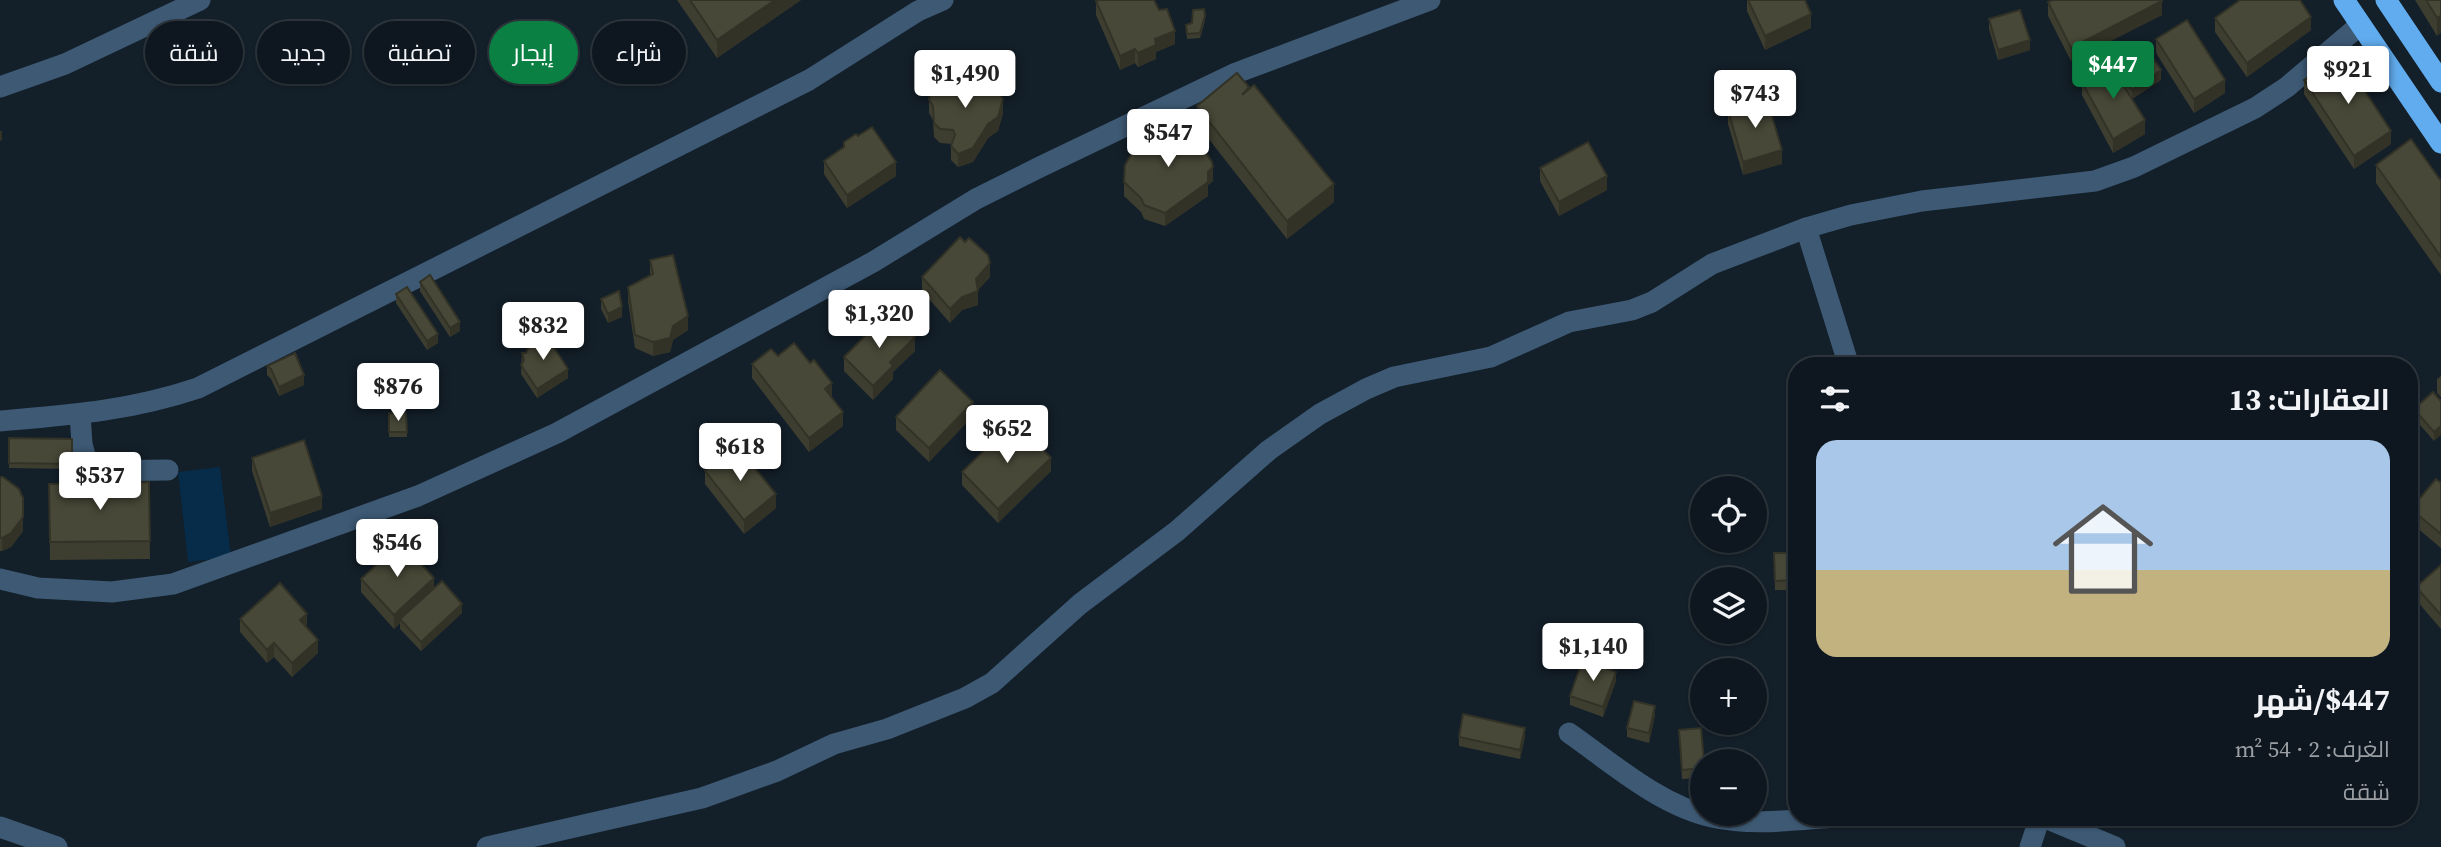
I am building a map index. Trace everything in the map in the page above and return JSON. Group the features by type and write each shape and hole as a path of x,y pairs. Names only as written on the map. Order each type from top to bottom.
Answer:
{"highway":[{"path":"2344,0 2441,143"},
{"path":"2386,0 2441,82"}],"street":[{"path":"0,87 65,64 200,0"},
{"path":"0,421 151,404 198,388 810,80 918,11 943,0"},
{"path":"0,579 38,588 112,592 173,584 418,496 557,433 862,268 976,199 1040,167 1236,74 1430,0"},
{"path":"487,847 702,798 777,771 834,744 887,729 965,698 992,683 1080,604 1177,531 1269,450 1339,402 1394,377 1491,357 1569,322 1632,310 1652,302 1712,264 1806,228 1851,215 1922,201 2095,181 2134,167 2255,108 2287,87 2360,25"},
{"path":"1806,228 1846,357"},
{"path":"80,414 82,444 89,471 168,470"},
{"path":"1569,733 1659,794 1710,817 1788,821"},
{"path":"2030,847 2038,826"},
{"path":"2064,826 2115,847"},
{"path":"0,827 57,847"}],"shaded area":[{"path":"220,467 231,557 188,562 178,472"}],"building":[{"path":"690,0 775,0 717,40"},
{"path":"1154,0 1159,10 1167,9 1175,31 1155,39 1156,45 1138,53 1135,49 1120,56 1096,1"},
{"path":"1748,0 1805,0 1811,14 1765,36"},
{"path":"2240,0 2300,0 2311,17 2247,63 2215,18"},
{"path":"2426,0 2441,0 2441,16 2437,18"},
{"path":"2162,1 2071,48 2048,2"},
{"path":"1204,9 1205,16 1200,33 1187,34 1186,25 1192,23 1193,10"},
{"path":"2020,10 2030,40 1998,50 1989,19"},
{"path":"2187,20 2225,80 2194,99 2156,39"},
{"path":"2148,51 2161,70 2132,90 2119,70"},
{"path":"2342,56 2391,131 2354,156 2304,80"},
{"path":"2108,61 2145,120 2113,139 2082,82"},
{"path":"963,72 983,90 993,84 1003,99 998,117 988,124 973,148 958,154 951,146 955,135 953,130 940,129 934,123 933,106 929,100 931,89"},
{"path":"1237,73 1249,87 1242,95 1254,85 1334,184 1287,221 1197,106"},
{"path":"1767,99 1782,150 1743,162 1728,110"},
{"path":"1171,114 1182,130 1192,131 1213,167 1208,172 1208,182 1165,213 1144,205 1141,198 1124,182 1125,165 1133,151 1166,143 1171,130 1163,119"},
{"path":"872,127 896,162 847,195 824,161 844,147 844,142"},
{"path":"2411,139 2441,181 2441,257 2376,165"},
{"path":"1588,142 1607,176 1559,202 1540,168"},
{"path":"960,237 965,242 969,238 988,255 990,263 976,279 978,291 962,297 950,309 922,277"},
{"path":"673,255 688,316 673,326 670,338 653,342 635,335 628,287 653,274 650,260"},
{"path":"430,275 460,322 450,328 420,282"},
{"path":"407,287 438,334 427,341 396,294"},
{"path":"619,291 622,307 608,314 601,299"},
{"path":"884,317 893,326 899,321 915,337 890,362 893,366 873,386 844,357"},
{"path":"545,334 568,369 537,389 521,365 524,360 522,353 526,353 530,344"},
{"path":"794,343 810,363 814,360 832,383 825,389 843,412 809,438 752,364 771,349 778,356"},
{"path":"295,353 304,375 279,387 267,366"},
{"path":"940,370 973,402 929,448 896,417"},
{"path":"2433,392 2441,401 2441,426 2434,432 2418,414 2418,405"},
{"path":"389,413 406,413 407,432 389,432"},
{"path":"1015,420 1051,458 998,509 962,472"},
{"path":"9,438 72,439 72,464 9,463"},
{"path":"304,440 322,496 270,513 252,458"},
{"path":"736,445 776,494 744,520 705,471"},
{"path":"0,477 19,489 23,498 23,517 11,533 2,538 0,538"},
{"path":"2436,479 2441,483 2441,534 2418,515 2418,501"},
{"path":"149,482 150,541 50,542 49,484"},
{"path":"401,542 434,578 394,615 361,579"},
{"path":"1774,553 1788,553 1788,580 1775,581"},
{"path":"2441,565 2441,615 2418,589 2418,585"},
{"path":"442,581 462,604 421,642 400,619"},
{"path":"280,583 307,614 300,620 318,640 292,663 274,643 267,650 240,619"},
{"path":"1583,659 1616,672 1603,707 1570,696"},
{"path":"1634,701 1655,706 1649,733 1627,728"},
{"path":"1463,714 1525,728 1520,750 1459,737"},
{"path":"1690,729 1690,735 1702,735 1703,749 1690,749 1690,769 1682,770 1679,730"}]}
